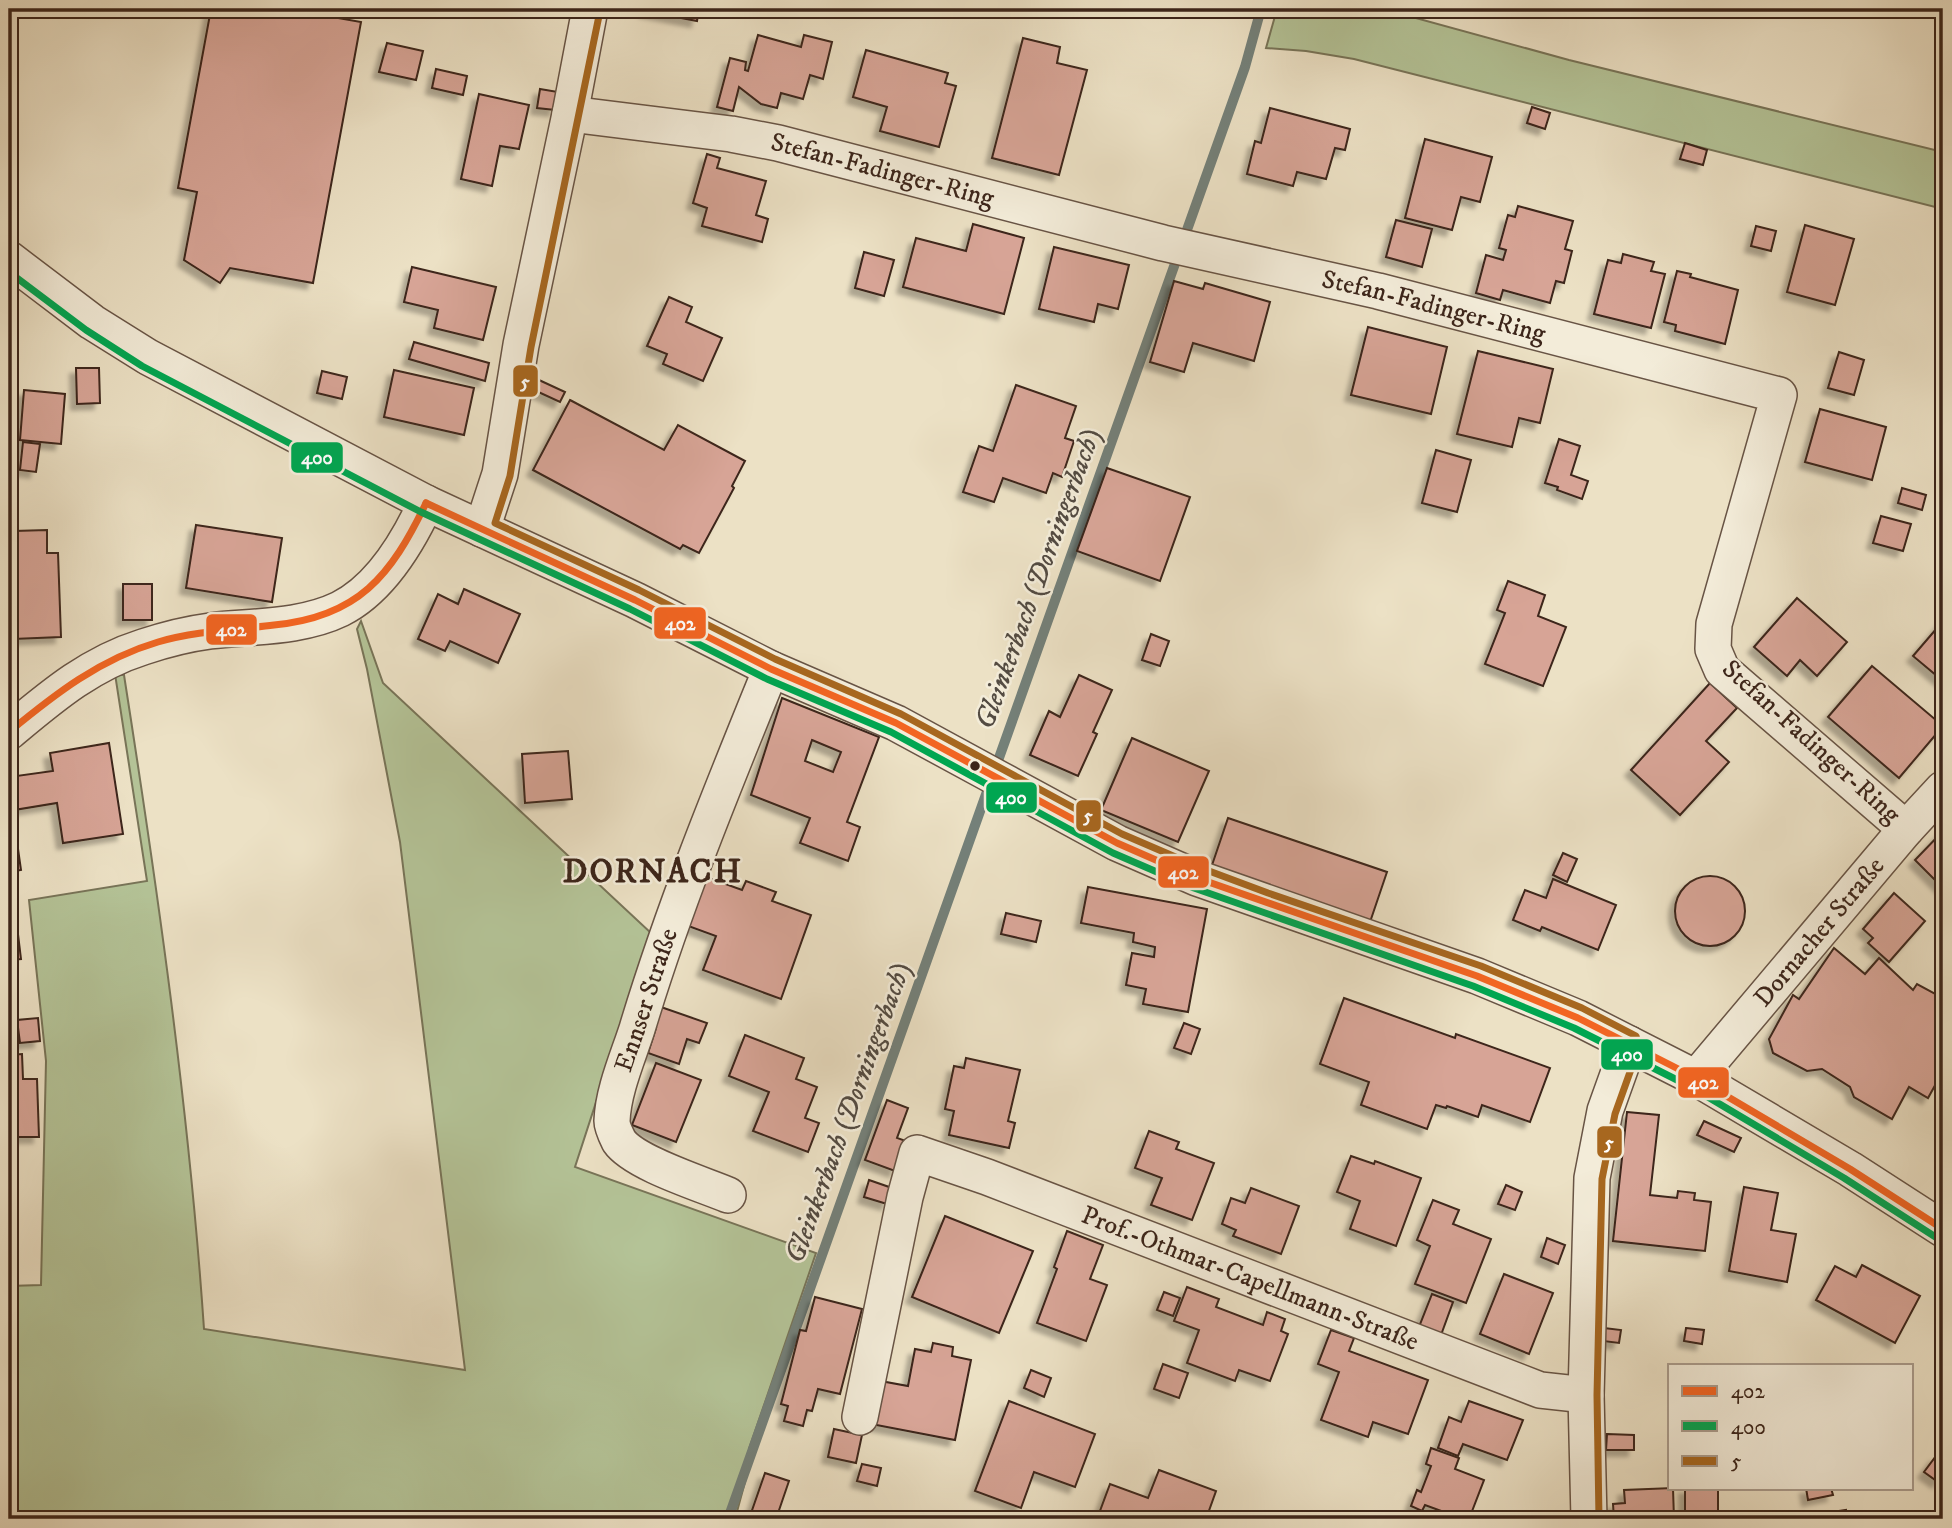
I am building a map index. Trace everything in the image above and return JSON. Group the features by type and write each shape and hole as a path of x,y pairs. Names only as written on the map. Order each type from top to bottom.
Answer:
{"street":[{"path":"482,529 500,474 521,345 590,9"},
{"name":"Stefan-Fadinger-Ring","path":"570,114 731,134 778,144 1178,246 1378,291 1779,395 1714,624 1713,649 1722,670 1906,829"},
{"path":"9,259 92,322 148,357 426,503 635,600 771,669 873,712 976,764 1117,843 1197,878 1477,976 1578,1018 1696,1078 1850,1169 1943,1229"},
{"path":"9,732 71,681 139,648 206,631 317,618 342,608 377,579 392,562 406,542 426,503"},
{"name":"Ennser Straße","path":"728,1195 630,1152 618,1140 612,1121 643,1010 678,907 771,669"},
{"name":"Dornacher Straße","path":"1696,1078 1906,829 1943,789"},
{"path":"1589,1519 1586,1395 1592,1178 1605,1111 1629,1044"},
{"name":"Prof.-Othmar-Capellmann-Straße","path":"860,1417 905,1197 917,1153 987,1177 1540,1390 1586,1395"}],"green space":[{"path":"1277,9 1383,9 1569,60 1943,152 1943,209 1354,59 1266,48"},
{"path":"361,621 383,683 651,933 575,1167 816,1253 749,1449 752,1456 735,1519 9,1519 9,1286 41,1285 46,1061 29,900 147,881 115,674 124,675 149,838 181,1083 204,1329 465,1370 400,842 357,629"}],"building":[{"path":"211,9 287,9 361,22 313,283 230,268 220,283 184,260 197,192 178,188"},
{"path":"699,9 697,21 645,11"},
{"path":"758,35 801,47 804,35 832,42 823,79 810,75 803,99 781,93 777,108 761,104 739,87 733,111 717,107 730,58 746,62 745,70 748,71"},
{"path":"1023,38 1060,47 1057,63 1087,70 1059,175 992,158"},
{"path":"387,43 423,51 416,80 379,72"},
{"path":"866,50 948,73 945,83 956,86 939,147 880,131 887,107 853,97"},
{"path":"436,69 467,76 463,95 432,88"},
{"path":"540,89 558,92 555,110 537,108"},
{"path":"479,94 529,105 519,149 500,146 492,186 461,179"},
{"path":"1532,107 1550,113 1545,129 1527,123"},
{"path":"1270,108 1350,129 1345,150 1335,148 1326,179 1297,172 1293,186 1247,174 1255,141 1261,143"},
{"path":"1425,139 1492,157 1480,202 1461,197 1452,230 1405,218"},
{"path":"1685,143 1707,150 1703,165 1680,159"},
{"path":"707,154 720,158 717,168 766,181 756,215 768,219 762,242 702,226 707,208 693,203"},
{"path":"1518,206 1573,221 1565,249 1572,251 1564,283 1556,281 1550,303 1503,290 1500,300 1476,293 1486,255 1503,260 1506,250 1499,248 1508,215 1515,217"},
{"path":"1396,220 1432,229 1422,267 1386,257"},
{"path":"973,224 1024,238 1004,314 903,287 916,238 966,251"},
{"path":"1805,225 1854,239 1835,305 1787,292"},
{"path":"1756,226 1776,231 1771,251 1751,246"},
{"path":"1054,247 1129,265 1118,309 1098,304 1094,322 1039,309"},
{"path":"864,252 894,260 884,296 855,288"},
{"path":"1623,254 1654,262 1651,271 1665,274 1651,328 1594,314 1608,260 1621,263"},
{"path":"412,267 496,287 483,340 434,328 438,310 404,302"},
{"path":"1677,271 1738,290 1725,344 1675,331 1676,325 1664,322"},
{"path":"1174,281 1203,289 1205,283 1270,302 1254,361 1193,343 1184,372 1150,362"},
{"path":"669,297 692,307 686,322 722,338 703,381 663,364 667,354 647,346"},
{"path":"1368,327 1447,347 1431,414 1351,395"},
{"path":"414,342 489,363 485,381 409,359"},
{"path":"1478,351 1553,369 1540,423 1519,418 1512,447 1457,434"},
{"path":"1839,352 1864,360 1854,395 1828,388"},
{"path":"76,368 99,368 100,403 77,404"},
{"path":"394,370 474,388 464,435 384,417"},
{"path":"322,371 347,377 342,399 317,393"},
{"path":"539,380 565,392 560,402 534,390"},
{"path":"1016,385 1076,406 1065,438 1074,441 1062,477 1053,473 1046,493 1003,478 994,502 963,492 979,446 993,451"},
{"path":"24,390 65,394 61,444 20,440"},
{"path":"570,400 664,450 678,425 745,461 732,486 734,488 699,553 683,545 680,549 533,470"},
{"path":"1820,409 1886,427 1872,480 1805,462"},
{"path":"1559,439 1580,446 1571,475 1588,481 1582,499 1545,483"},
{"path":"23,442 40,444 36,472 20,470"},
{"path":"1436,450 1471,460 1457,512 1422,503"},
{"path":"1107,468 1190,497 1160,581 1077,551"},
{"path":"1902,488 1926,495 1922,510 1898,503"},
{"path":"1881,516 1911,524 1903,551 1873,543"},
{"path":"196,525 282,538 272,602 186,588"},
{"path":"47,530 47,553 58,553 61,637 13,639 10,555 15,555 14,531"},
{"path":"1508,581 1545,595 1538,616 1566,627 1543,686 1485,664 1505,613 1497,610"},
{"path":"123,584 152,584 152,620 123,620"},
{"path":"464,589 520,614 498,663 450,641 445,651 418,639 438,594 458,604"},
{"path":"1797,598 1847,642 1817,676 1800,660 1787,676 1754,647"},
{"path":"1943,621 1943,681 1913,656"},
{"path":"1151,634 1169,641 1160,666 1142,660"},
{"path":"1872,666 1943,726 1899,778 1828,717"},
{"path":"1079,675 1112,690 1093,732 1097,734 1078,776 1030,755 1049,711 1060,717"},
{"path":"1710,683 1737,708 1706,741 1729,762 1680,815 1631,770"},
{"path":"782,698 879,737 847,822 860,827 848,861 800,843 810,818 751,795","holes":["812,740 841,752 833,772 805,761"]},
{"path":"1132,738 1209,771 1178,842 1101,810"},
{"path":"109,743 123,834 63,843 57,803 14,810 9,777 53,771 50,753"},
{"path":"568,751 572,799 525,803 522,754"},
{"path":"1228,818 1387,872 1369,925 1210,871"},
{"path":"15,828 21,870 9,872 9,829"},
{"path":"1943,831 1943,888 1915,860"},
{"path":"1563,853 1577,859 1567,882 1553,875"},
{"path":"698,874 742,890 746,881 776,892 772,901 811,915 781,999 703,970 716,936 680,923"},
{"path":"1710,876 1735,886 1745,911 1735,936 1710,946 1685,936 1675,911 1685,886"},
{"path":"1553,879 1616,905 1598,950 1542,927 1540,931 1513,920 1525,890 1546,898"},
{"path":"1088,887 1207,909 1188,1012 1143,1004 1146,989 1126,985 1132,953 1154,957 1155,947 1133,942 1134,933 1081,923"},
{"path":"1894,893 1925,921 1889,962 1868,943 1873,938 1863,929"},
{"path":"14,901 21,959 9,960 9,902"},
{"path":"1006,913 1041,921 1036,942 1001,934"},
{"path":"1834,948 1865,974 1879,958 1913,990 1917,984 1943,998 1943,1071 1928,1098 1909,1087 1892,1119 1854,1097 1850,1087 1822,1069 1807,1071 1773,1053 1769,1039 1793,995 1799,999"},
{"path":"1344,998 1455,1038 1456,1034 1550,1068 1530,1122 1482,1105 1478,1117 1436,1105 1427,1129 1361,1105 1369,1082 1320,1064"},
{"path":"658,1006 707,1023 699,1043 687,1039 679,1064 648,1053 656,1028 650,1026"},
{"path":"38,1018 40,1041 20,1043 17,1020"},
{"path":"1184,1023 1200,1029 1191,1054 1174,1048"},
{"path":"745,1035 804,1058 796,1079 817,1087 805,1118 819,1123 808,1152 753,1131 769,1092 729,1076"},
{"path":"22,1054 23,1079 37,1079 39,1137 13,1137 14,1168 9,1168 9,1055"},
{"path":"966,1058 1020,1070 1008,1121 1015,1123 1009,1148 949,1135 954,1111 945,1109 954,1066 964,1068"},
{"path":"656,1063 701,1080 676,1142 632,1125"},
{"path":"887,1100 908,1108 897,1138 906,1141 895,1171 865,1160"},
{"path":"1627,1112 1659,1115 1650,1195 1677,1198 1678,1191 1695,1193 1694,1200 1711,1202 1705,1251 1613,1241"},
{"path":"1704,1121 1741,1138 1734,1152 1697,1135"},
{"path":"1149,1131 1179,1142 1176,1149 1214,1163 1192,1220 1151,1205 1162,1178 1135,1168"},
{"path":"1351,1156 1374,1164 1375,1161 1421,1178 1396,1246 1350,1229 1360,1201 1337,1192"},
{"path":"869,1180 892,1188 887,1204 864,1197"},
{"path":"1506,1185 1522,1192 1515,1210 1498,1204"},
{"path":"1744,1187 1778,1193 1771,1230 1796,1234 1787,1282 1729,1271"},
{"path":"1251,1188 1299,1206 1281,1254 1233,1236 1236,1230 1222,1224 1231,1198 1245,1203"},
{"path":"1433,1200 1459,1210 1453,1224 1491,1239 1466,1303 1415,1284 1430,1246 1417,1240"},
{"path":"945,1216 1033,1251 999,1333 912,1297"},
{"path":"1067,1231 1103,1245 1090,1279 1107,1285 1086,1341 1037,1323 1057,1269 1054,1267"},
{"path":"1547,1238 1565,1245 1558,1264 1541,1257"},
{"path":"1862,1265 1920,1296 1895,1343 1816,1300 1835,1266 1856,1277"},
{"path":"1504,1274 1553,1293 1529,1354 1480,1334"},
{"path":"1187,1287 1219,1299 1216,1307 1263,1325 1267,1312 1285,1319 1281,1331 1288,1334 1270,1381 1239,1370 1235,1381 1187,1363 1199,1330 1174,1321"},
{"path":"1164,1292 1180,1298 1173,1316 1157,1310"},
{"path":"1432,1294 1453,1302 1441,1335 1419,1327"},
{"path":"815,1297 862,1309 840,1394 818,1389 812,1411 807,1410 803,1426 784,1421 788,1406 781,1404 800,1330 806,1331"},
{"path":"1604,1328 1621,1330 1619,1343 1603,1341"},
{"path":"1686,1328 1704,1330 1702,1344 1684,1341"},
{"path":"1331,1330 1354,1338 1349,1351 1428,1380 1408,1434 1373,1422 1368,1437 1321,1420 1339,1372 1318,1364"},
{"path":"933,1343 953,1347 952,1356 971,1360 955,1440 866,1423 875,1380 908,1386 915,1349 931,1352"},
{"path":"1163,1364 1188,1373 1179,1398 1154,1389"},
{"path":"1031,1370 1051,1378 1044,1397 1024,1388"},
{"path":"1009,1401 1095,1434 1075,1487 1034,1472 1021,1508 975,1491"},
{"path":"1469,1401 1523,1420 1507,1460 1463,1444 1458,1456 1438,1448 1449,1417 1461,1422"},
{"path":"834,1429 862,1435 856,1463 828,1457"},
{"path":"1607,1434 1634,1435 1634,1450 1606,1450"},
{"path":"1431,1448 1459,1458 1455,1469 1484,1480 1469,1519 1425,1505 1422,1511 1411,1506 1417,1490 1421,1492 1431,1466 1426,1464"},
{"path":"1936,1456 1943,1461 1943,1474 1938,1482 1924,1472"},
{"path":"862,1464 881,1468 877,1486 857,1481"},
{"path":"1159,1470 1216,1491 1206,1519 1097,1519 1110,1484 1148,1498"},
{"path":"765,1473 789,1481 776,1519 749,1519"},
{"path":"1624,1490 1673,1490 1674,1519 1614,1519 1613,1504 1625,1503"},
{"path":"1685,1490 1718,1490 1718,1514 1685,1515"},
{"path":"1806,1490 1832,1490 1833,1495 1808,1500"},
{"path":"1846,1510 1847,1517 1876,1513 1877,1518 1902,1514 1902,1519 1812,1519 1812,1515"}],"waterway":[{"name":"Gleinkerbach (Dorningerbach)","path":"728,1519 1245,67 1261,9"}],"transit line":[{"name":"5","path":"600,11 531,347 510,476 495,523 639,590 775,659 901,714 1122,834 1268,893 1481,966 1582,1008 1636,1036 1639,1047 1615,1114 1602,1179 1597,1395 1599,1519"},
{"name":"400","path":"9,272 86,330 142,366 421,512 630,609 767,679 891,732 1113,853 1194,888 1473,986 1574,1028 1691,1087 1844,1178 1937,1238"},
{"name":"402","path":"426,503 635,600 771,669 896,723 1117,843 1197,878 1477,976 1578,1018 1696,1078 1850,1169 1943,1229"},
{"name":"402","path":"9,732 79,679 137,649 187,635 303,620 328,613 350,602 385,572 413,529 426,503"}],"district":[{"name":"DORNACH","path":"653,872"}]}
